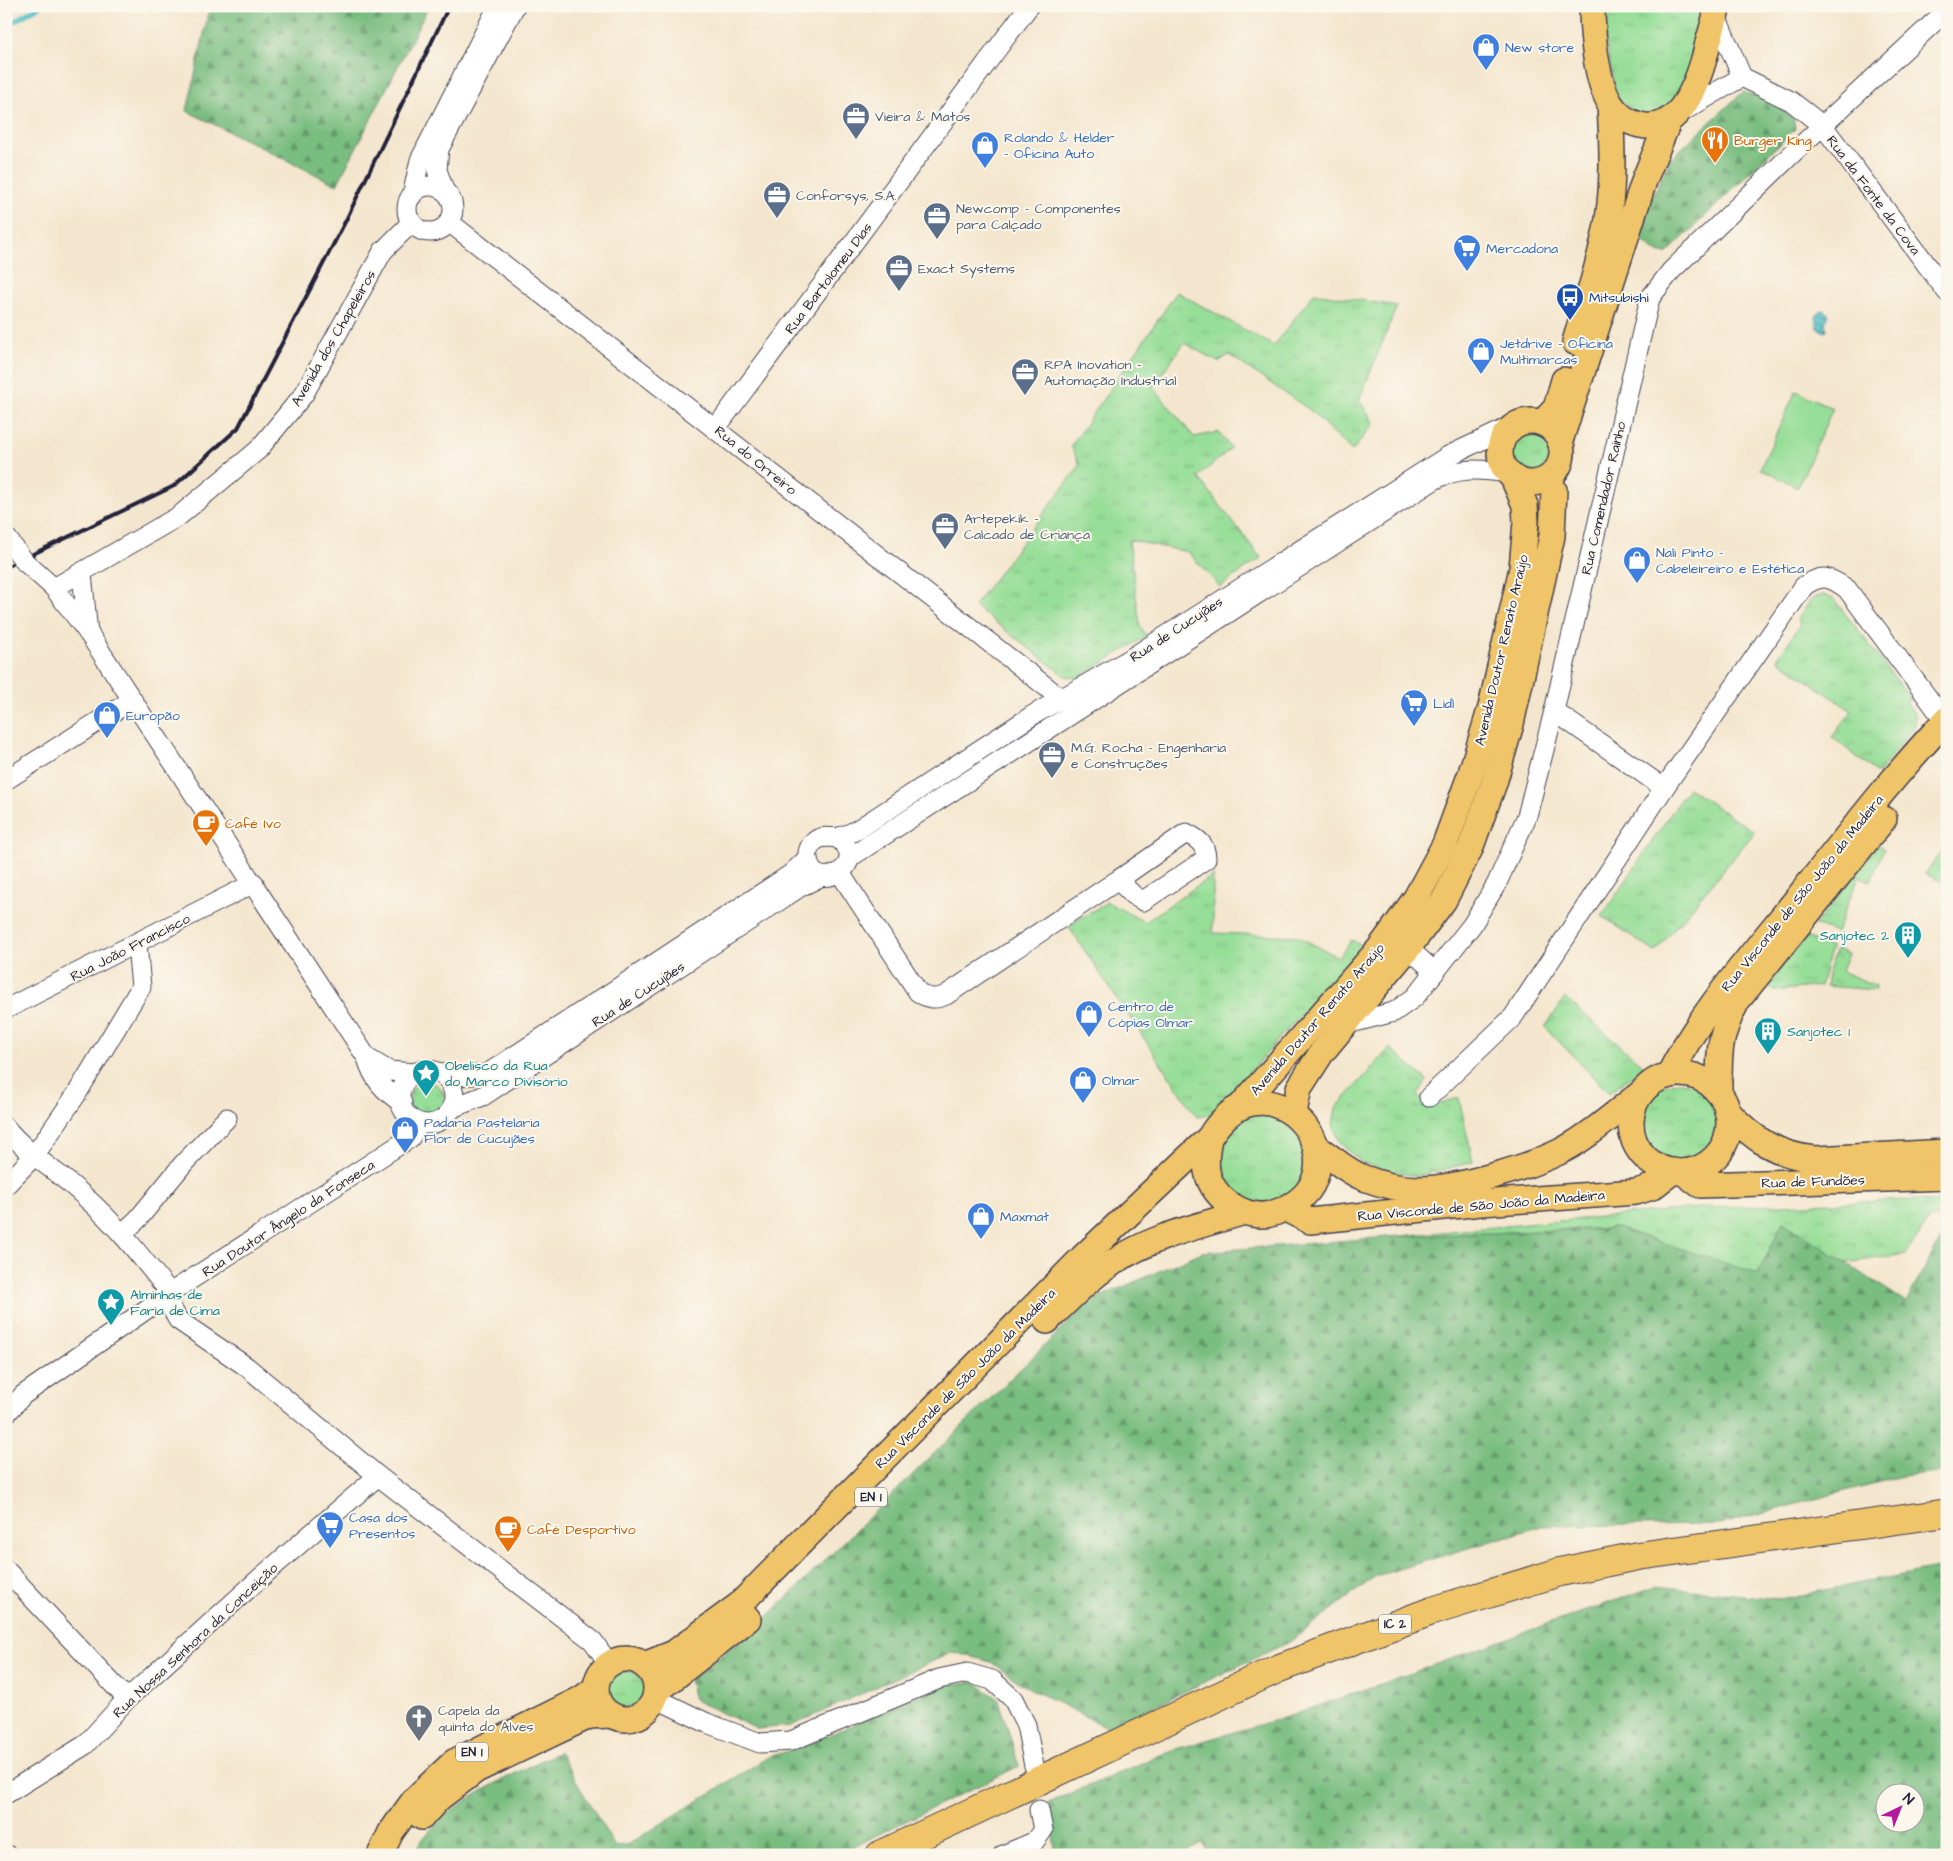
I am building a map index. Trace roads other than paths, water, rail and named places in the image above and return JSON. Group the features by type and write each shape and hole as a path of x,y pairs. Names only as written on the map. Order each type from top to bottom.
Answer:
{"highway":[{"name":"IC 2","path":"880,1855 1277,1669 1432,1611 1560,1572 1638,1556 1947,1513"},
{"name":"IC 2","path":"911,1855 1281,1679 1434,1621 1564,1582 1641,1567 1947,1526"}],"main road":[{"path":"1542,423 1556,408 1602,249 1611,184 1610,104 1598,68 1592,6"},
{"path":"1510,476 1531,484 1550,478 1562,459 1560,441 1643,186 1673,118 1698,78 1716,11"},
{"path":"1610,104 1625,119 1639,125 1653,126 1673,118"},
{"path":"1518,423 1530,420 1542,423 1553,430 1560,441"},
{"name":"Avenida Doutor Renato Araújo","path":"1240,1107 1380,948 1416,898 1445,844 1471,773 1491,707 1522,568 1526,522 1525,505 1500,459 1500,445 1506,432 1518,423"},
{"name":"Avenida Doutor Renato Araújo","path":"1294,1114 1299,1088 1322,1052 1408,948 1444,900 1470,850 1496,776 1511,724 1552,536 1554,490 1550,478"},
{"name":"Rua Visconde de São João da Madeira","path":"1316,1147 1348,1170 1363,1178 1396,1187 1421,1189 1449,1186 1512,1170 1560,1152 1658,1079 1669,1075 1693,1034 1726,986 1846,838 1946,728"},
{"name":"Rua Visconde de São João da Madeira","path":"1286,1209 1310,1221 1481,1203 1636,1192 1652,1187 1678,1172 1703,1166 1720,1152 1727,1139 1729,1125 1723,1102 1719,1045 1725,1024 1737,1001 1946,728"},
{"path":"1669,1075 1683,1074 1709,1083 1723,1102"},
{"path":"1640,1094 1633,1108 1630,1124 1634,1140 1641,1153 1653,1164 1678,1172"},
{"name":"Rua de Fundões","path":"1723,1102 1741,1126 1776,1151 1798,1157 1815,1159 1947,1152"},
{"name":"Rua Visconde de São João da Madeira","path":"1258,1103 1277,1105 1294,1114 1308,1128 1316,1147 1317,1165 1312,1183 1301,1198 1286,1209 1270,1215 1244,1212 1228,1203 1215,1190 1211,1182 1205,1155 1210,1138 1219,1122 1240,1107 1258,1103"},
{"name":"Rua Visconde de São João da Madeira","path":"644,1665 674,1653 739,1605 1082,1258 1210,1138"},
{"name":"Rua de Fundões","path":"1678,1172 1700,1184 1947,1177"},
{"name":"Rua Visconde de São João da Madeira","path":"655,1695 751,1616 1077,1291 1114,1261 1146,1244 1244,1212"},
{"path":"609,1664 626,1659 644,1665 655,1680 655,1695"},
{"name":"EN 1","path":"380,1855 392,1832 415,1799 454,1762 581,1699 596,1688 600,1675 609,1664"},
{"path":"596,1688 599,1702 612,1714"},
{"name":"EN 1","path":"398,1855 409,1832 439,1798 476,1770 589,1716 612,1714 628,1719 637,1717 645,1712 655,1695"}],"street":[{"path":"498,6 420,160 408,209 412,222 417,227 430,232 438,231 449,222 453,209 452,202 444,190 437,170 439,149 515,6"},
{"name":"Rua Bartolomeu Dias","path":"716,428 1029,6"},
{"name":"Rua Comendador Rainho","path":"1344,1025 1394,1012 1414,997 1472,924 1501,875 1528,816 1650,298 1672,271 1822,126 1947,10"},
{"path":"1673,118 1742,76 1716,11"},
{"name":"Rua da Fonte da Cova","path":"1742,76 1791,101 1822,126 1947,292"},
{"path":"412,196 423,187 430,186 444,190"},
{"name":"Avenida dos Chapeleiros","path":"54,588 82,574 178,516 258,450 304,394 383,251 412,222"},
{"name":"Rua do Orreiro","path":"449,222 716,428 1069,705"},
{"name":"Rua de Cucujães","path":"452,1108 483,1096 800,887 837,869 1069,705 1128,660 1448,456 1518,423"},
{"name":"Rua de Cucujães","path":"440,1073 458,1076 487,1074 791,874 808,858 808,852 814,841 825,836 837,838 860,828 1033,715 1069,705 1434,480 1444,475 1465,470 1488,470 1510,476"},
{"path":"6,537 25,562 54,588 89,634 254,883 367,1058 370,1070 384,1090 402,1103 409,1116 420,1123 438,1122 446,1117 452,1108 454,1096 452,1086 440,1073 428,1070 415,1073 389,1071 367,1058"},
{"path":"82,574 89,634"},
{"path":"1429,1097 1513,1017 1664,788 1804,586 1816,578 1834,579 1847,589 1946,728"},
{"path":"6,780 132,700"},
{"path":"1554,711 1664,788"},
{"path":"837,838 846,846 837,869"},
{"path":"808,858 812,869 837,869"},
{"path":"837,869 918,992 926,998 936,999 946,995 1118,880"},
{"name":"Rua João Francisco","path":"6,1009 254,883"},
{"path":"6,1185 34,1156 76,1095 141,987 137,944"},
{"path":"1408,948 1435,972"},
{"path":"402,1103 402,1086 415,1073"},
{"path":"123,1233 138,1219 183,1164 227,1118"},
{"name":"Rua Doutor Ângelo da Fonseca","path":"8,1406 170,1293 410,1138 420,1123"},
{"path":"6,1128 24,1148 84,1196 123,1233 170,1293 172,1308 178,1320 247,1367 378,1476 593,1641 609,1664"},
{"name":"Rua Nossa Senhora da Conceição","path":"6,1794 85,1745 127,1699 259,1579 378,1476"},
{"path":"6,1570 127,1699"},
{"path":"655,1695 707,1723 760,1743 791,1741 939,1679 967,1673 992,1680 1013,1699 1026,1725 1034,1766"},
{"path":"1003,1855 1034,1842 1043,1830 1039,1810"}],"water":[{"path":"1825,310 1829,315 1825,323 1827,330 1824,332 1818,328 1816,317 1819,311"}],"waterway":[{"path":"6,26 40,6"}],"railway":[{"path":"6,567 174,486 238,428 345,222 449,6"}],"place":[{"name":"New store","path":"1486,71"},
{"name":"Vieira & Matos","path":"856,140"},
{"name":"Burger King","path":"1715,164"},
{"name":"Rolando & Helder - Oficina Auto","path":"985,169"},
{"name":"Conforsys, S.A.","path":"777,219"},
{"name":"Newcomp - Componentes para Calçado","path":"937,240"},
{"name":"Mercadona","path":"1467,272"},
{"name":"Exact Systems","path":"899,292"},
{"name":"Mitsubishi","path":"1570,321"},
{"name":"Jetdrive - Oficina Multimarcas","path":"1481,375"},
{"name":"RPA Inovation - Automação Industrial","path":"1025,396"},
{"name":"Artepekik - Calcado de Criança","path":"945,550"},
{"name":"Nali Pinto - Cabeleireiro e Estética","path":"1637,584"},
{"name":"Lidl","path":"1414,727"},
{"name":"Europão","path":"107,739"},
{"name":"M.G. Rocha - Engenharia e Construções","path":"1052,779"},
{"name":"Café Ivo","path":"206,847"},
{"name":"Sanjotec 2","path":"1908,959"},
{"name":"Centro de Cópias Olmar","path":"1089,1038"},
{"name":"Sanjotec 1","path":"1768,1055"},
{"name":"Obelisco da Rua do Marco Divisório","path":"426,1097"},
{"name":"Olmar","path":"1083,1104"},
{"name":"Padaria Pastelaria Flor de Cucujães","path":"405,1154"},
{"name":"Maxmat","path":"981,1240"},
{"name":"Alminhas de Faria de Cima","path":"111,1326"},
{"name":"Casa dos Presentos","path":"330,1549"},
{"name":"Café Desportivo","path":"508,1553"},
{"name":"Capela da quinta do Alves","path":"419,1742"}]}
